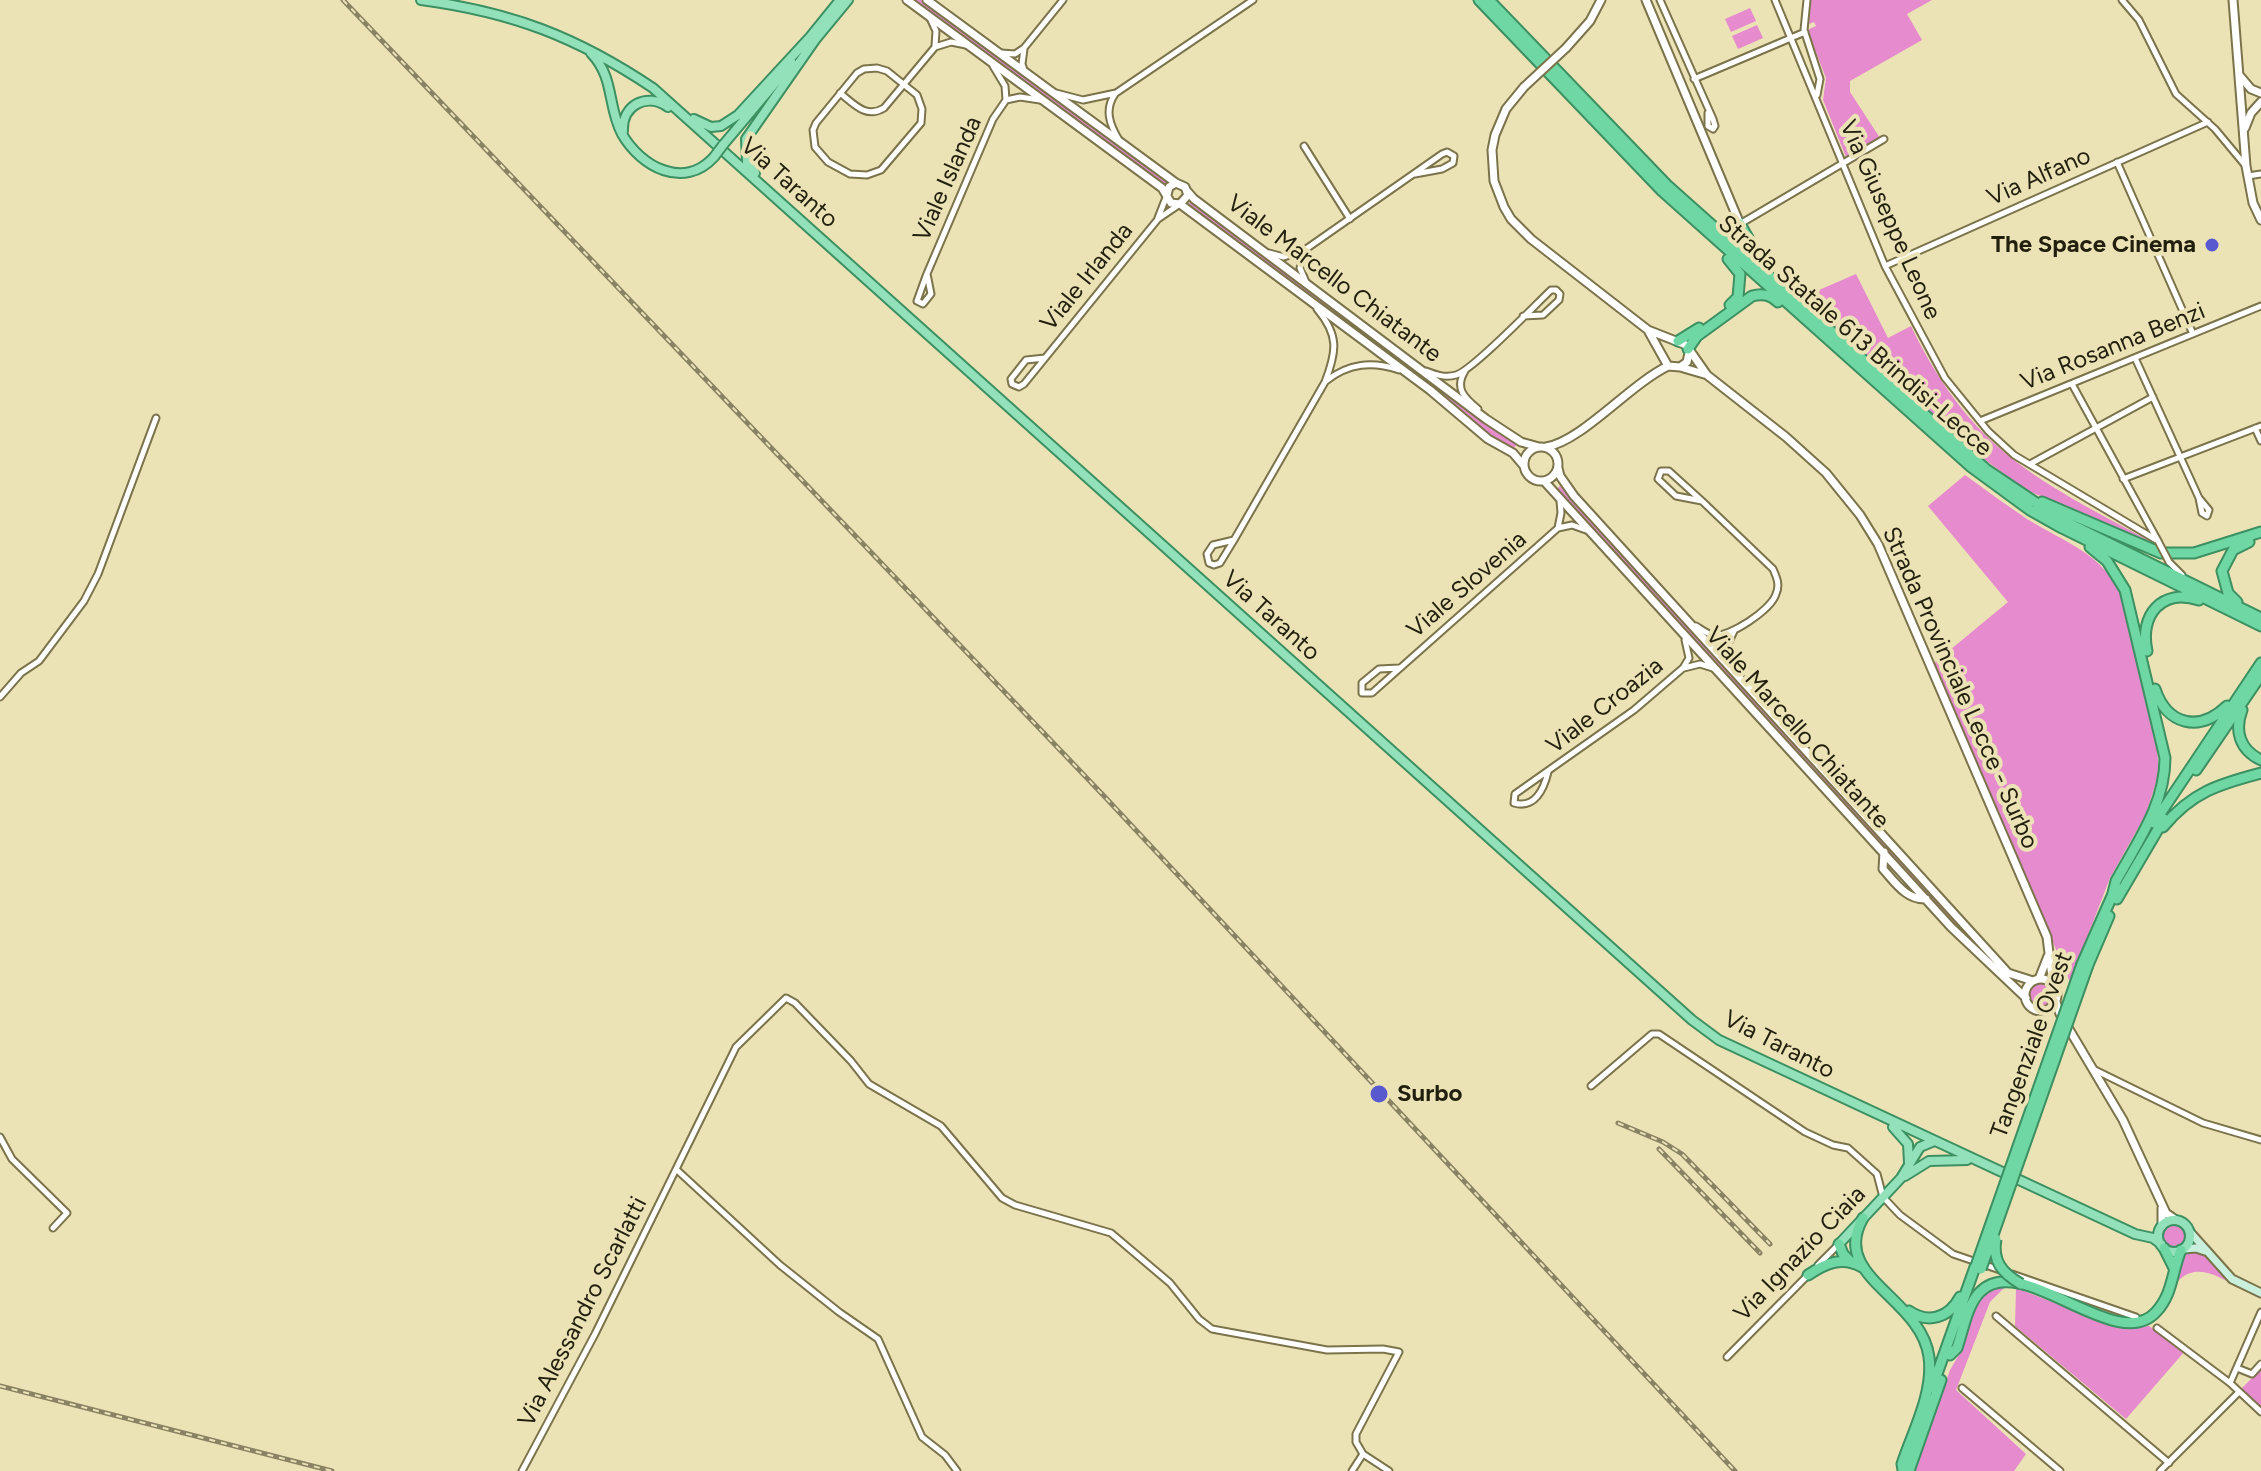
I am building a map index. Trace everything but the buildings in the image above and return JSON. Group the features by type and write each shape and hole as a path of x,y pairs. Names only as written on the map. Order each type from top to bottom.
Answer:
{"highway":[{"name":"Strada Statale 613 Brindisi-Lecce","path":"1479,0 1662,191 1970,466 2030,510 2260,621"},
{"name":"Strada Statale 613 Brindisi-Lecce","path":"1489,0 1667,185 1964,451 2002,481 2060,519 2213,594 2260,621"},
{"path":"1676,340 1727,308 1738,297 1740,284 1740,274 1734,264 1701,233 1691,218"},
{"path":"1740,224 1760,263 1813,316"},
{"path":"1688,351 1697,336 1741,303 1761,294 1771,296 1818,337 1833,345"},
{"path":"1964,451 2037,500 2161,553 2194,553 2261,535"},
{"path":"2030,510 2093,549 2120,579 2130,604 2164,748 2165,769 2158,803 2116,881 2113,893"},
{"path":"2260,621 2228,593 2222,571 2233,550 2261,535"},
{"path":"2260,621 2248,623 2198,600 2181,597 2165,602 2152,611 2144,636 2159,700 2171,715 2190,722 2210,719 2218,714 2260,671"},
{"path":"2260,671 2243,708 2238,730 2244,748 2261,760"},
{"name":"Tangenziale Ovest","path":"1905,1471 1950,1355 1988,1229 2113,893 2142,841 2260,671"},
{"name":"Tangenziale Ovest","path":"1905,1471 1976,1267 2011,1185 2085,964 2129,876 2157,829 2260,671"},
{"path":"2129,876 2182,806 2213,787 2261,773"},
{"path":"2011,1185 1994,1249 2001,1269 2021,1284"},
{"path":"1854,1259 1855,1235 1863,1218"},
{"path":"1839,1244 1843,1254 1854,1259 1900,1304 1923,1335 1930,1367 1925,1396 1902,1464 1905,1471"},
{"path":"2162,1246 2175,1271"},
{"path":"1950,1355 1957,1348 1980,1291 1999,1281 2021,1284 2109,1318 2141,1322 2155,1313 2168,1293 2182,1250"},
{"path":"1808,1275 1829,1263 1854,1259"},
{"path":"1900,1304 1922,1317 1942,1316 1955,1306 1976,1267"}],"main road":[{"name":"Via Taranto","path":"421,0 527,21 585,47 653,88 1692,1020 1719,1040 1933,1142 2124,1229 2153,1238 2173,1252 2196,1248 2211,1255"},
{"path":"779,200 751,169 745,151 746,139 840,0"},
{"path":"585,47 602,66 623,135 650,163 668,173 688,174 714,157 848,0"},
{"path":"653,88 698,122 711,127 721,126 738,115 813,39"},
{"path":"623,135 623,121 628,110 638,102 649,99 662,102 687,118"},
{"path":"1880,1117 1905,1137 1910,1149 1909,1167"},
{"path":"1929,1161 1933,1142"},
{"name":"Via Ignazio Ciaia","path":"1839,1244 1901,1178 1920,1147 1933,1142"},
{"path":"1929,1161 1975,1161"},
{"name":"Via Ignazio Ciaia","path":"1901,1178 1929,1161"},
{"name":"Via Taranto","path":"2124,1229 2143,1234 2176,1220"},
{"path":"2176,1220 2184,1223 2232,1279 2261,1293"},
{"path":"2161,1228 2162,1246"},
{"path":"2182,1250 2189,1243 2190,1232"}],"street":[{"name":"Viale Marcello Chiatante","path":"907,0 1162,188 1171,203 1180,204 1404,371 1488,439 1513,453 1529,475 1544,481 1594,534 1993,969 2026,998 2031,1007 2046,1010 2072,1031"},
{"name":"Viale Marcello Chiatante","path":"927,0 1124,146 1185,187 1194,199 1486,419 1521,442 1554,452 1560,476 1574,496 2008,973 2053,985"},
{"path":"999,53 1015,54 1024,48 1063,0"},
{"path":"1124,146 1109,117 1111,100 1116,93 1253,0"},
{"path":"1601,0 1590,21 1506,109 1492,150 1494,181 1504,207 1531,239 1648,330 1676,340 1688,351 1687,362 1680,367 1663,361 1648,330"},
{"path":"1646,0 1740,224 1884,139"},
{"name":"Via Giuseppe Leone","path":"1775,0 1817,95 1885,266 1930,355 2001,445 2029,465 2158,541"},
{"path":"1807,0 1805,32 1820,79 1817,95"},
{"path":"2122,0 2139,20 2176,94 2208,122 2246,166"},
{"path":"2233,0 2246,166 2253,203 2261,220"},
{"path":"1662,1 1708,113"},
{"path":"929,16 936,31 935,47"},
{"path":"1694,79 1805,32"},
{"path":"840,93 863,111 876,113 882,110 935,47 951,42 970,46"},
{"path":"1024,48 1022,64 1025,72"},
{"name":"Viale Islanda","path":"991,62 1002,80 1006,100"},
{"path":"870,68 883,69 919,98 921,123 886,165 867,175 850,174 819,155 815,147 813,130 816,123 840,93 858,72 870,68"},
{"path":"2238,70 2246,85 2261,97"},
{"path":"1049,90 1083,100 1116,93"},
{"path":"2241,99 2246,95 2261,97"},
{"name":"Viale Islanda","path":"927,274 931,294 923,304 917,301 917,297 993,119 1006,100 1020,97 1043,101"},
{"path":"2244,134 2249,117 2261,97"},
{"name":"Via Alfano","path":"1885,266 2208,122"},
{"path":"1304,146 1350,219"},
{"path":"1259,248 1284,257 1306,249 1442,154 1447,152 1454,156 1453,163 1442,169 1415,174"},
{"path":"2117,162 2193,334"},
{"path":"2248,176 2261,174"},
{"path":"1167,195 1169,187 1176,183"},
{"path":"1180,204 1186,199 1187,191"},
{"name":"Viale Irlanda","path":"1158,219 1167,195"},
{"name":"Viale Irlanda","path":"1045,358 1026,360 1011,379 1012,384 1019,387 1024,384 1158,219 1180,204"},
{"path":"1306,249 1300,268 1307,284"},
{"path":"1486,419 1460,391 1461,377 1465,371 1523,316 1551,290 1560,294 1559,300 1543,315 1523,316"},
{"path":"1234,540 1213,545 1207,554 1209,563 1220,563 1234,540 1325,382 1334,359 1335,348 1326,321 1311,303"},
{"name":"Via Rosanna Benzi","path":"1980,421 2261,306"},
{"path":"1524,466 1529,451 1572,436 1651,374 1663,361 1663,347 1676,340"},
{"name":"Strada Provinciale Lecce - Surbo","path":"1688,351 1707,375 1826,473 1878,544 2041,923 2050,950 2053,985"},
{"path":"2135,358 2199,498"},
{"path":"1325,382 1357,365 1378,364 1404,371"},
{"name":"Strada Provinciale Lecce - Surbo","path":"1680,367 1707,375"},
{"path":"1420,369 1439,376 1465,371"},
{"path":"2072,384 2169,562 2178,572 2213,594"},
{"path":"2029,465 2153,397"},
{"path":"0,697 21,673 39,661 84,601 98,574 156,418"},
{"path":"2123,479 2258,427 2261,441"},
{"path":"1544,481 1553,476 1560,454 1572,436"},
{"path":"1692,624 1715,635 1734,631 1770,604 1776,595 1778,582 1773,569 1702,501 1669,471 1661,471 1658,479 1676,496 1702,501"},
{"name":"Viale Slovenia","path":"1558,528 1561,513 1559,497"},
{"name":"Viale Slovenia","path":"1399,668 1379,669 1362,683 1362,693 1372,693 1558,528 1572,525 1594,534"},
{"name":"Viale Croazia","path":"1548,772 1542,793 1526,804 1514,803 1515,794 1634,710 1683,668 1689,658 1689,650 1679,628"},
{"path":"1734,631 1727,646 1735,671"},
{"name":"Viale Croazia","path":"1683,668 1700,664 1718,670"},
{"path":"2026,998 2027,989 2036,980 2050,950"},
{"path":"2053,985 2060,1014 2110,1096 2168,1216 2176,1220"},
{"name":"Via Alessandro Scarlatti","path":"522,1471 595,1334 736,1047 786,998 795,1003 851,1061 869,1084 941,1126 1002,1198 1015,1205 1111,1233 1170,1283 1205,1325 1225,1333 1327,1350 1383,1349 1399,1352 1356,1434 1356,1442 1363,1454"},
{"path":"2046,1010 2056,1002"},
{"path":"1591,1086 1652,1034 1659,1034 1805,1132 1833,1145 1848,1148 1877,1174 1883,1197 1918,1230 1953,1254 2136,1317"},
{"path":"2095,1069 2203,1123 2261,1140"},
{"path":"2110,1096 2111,1088 2119,1082"},
{"path":"0,1137 12,1159 67,1213 53,1228"},
{"path":"677,1170 780,1265 878,1339 922,1437 945,1455 957,1471"},
{"path":"2161,1202 2161,1228"},
{"name":"Via Ignazio Ciaia","path":"1727,1357 1839,1244"},
{"path":"2230,1383 2261,1312"},
{"path":"1996,1316 2169,1463"},
{"path":"2157,1328 2230,1383 2261,1412"},
{"path":"2237,1368 2252,1374 2261,1364"},
{"path":"1962,1388 2060,1471"},
{"path":"2160,1471 2239,1392"},
{"path":"1352,1471 1363,1454 1389,1471"}],"shaded area":[{"path":"915,0 921,0 1167,182 1164,186"},
{"path":"1811,0 1932,0 1907,14 1922,40 1850,81 1850,92 1880,138 1846,157 1823,100 1826,78 1809,35 1809,29 1816,26 1814,22 1809,24"},
{"path":"1750,8 1756,21 1731,32 1725,19"},
{"path":"1757,25 1763,38 1738,49 1732,36"},
{"path":"1190,202 1517,444 1514,448 1490,436 1438,392 1188,205"},
{"path":"1856,274 1888,338 1911,326 1948,390 1971,420 1997,446 2052,486 2154,543 2026,490 1961,442 1809,302 1819,290"},
{"path":"1965,475 2027,519 2082,550 2114,582 2123,597 2156,735 2159,773 2146,814 2110,878 2070,982 1933,664 2008,602 1928,506"},
{"path":"1560,486 1999,967 1997,970 1557,489"},
{"path":"2041,983 2052,990 2053,995 2046,1006 2041,1007 2030,1000 2029,995 2036,984"},
{"path":"2175,1224 2184,1227 2187,1236 2184,1245 2175,1248 2166,1245 2163,1236 2166,1227"},
{"path":"2188,1251 2207,1257 2231,1283 2211,1274 2197,1272 2178,1281 2180,1261"},
{"path":"2007,1285 1990,1302 1956,1390 2026,1454 2014,1471 1915,1471 1950,1370 1960,1353 1978,1302 1989,1288"},
{"path":"2016,1288 2115,1326 2127,1329 2149,1326 2185,1351 2126,1419 2015,1326"},
{"path":"2261,1369 2261,1408 2241,1389"}],"railway":[{"path":"343,0 1104,796 1735,1471"},
{"path":"1618,1123 1663,1142 1682,1154 1770,1244"},
{"path":"1659,1149 1760,1253"},
{"path":"0,1386 332,1471"}],"place":[{"name":"The Space Cinema","path":"2212,245"},
{"name":"Surbo","path":"1379,1094"}]}
